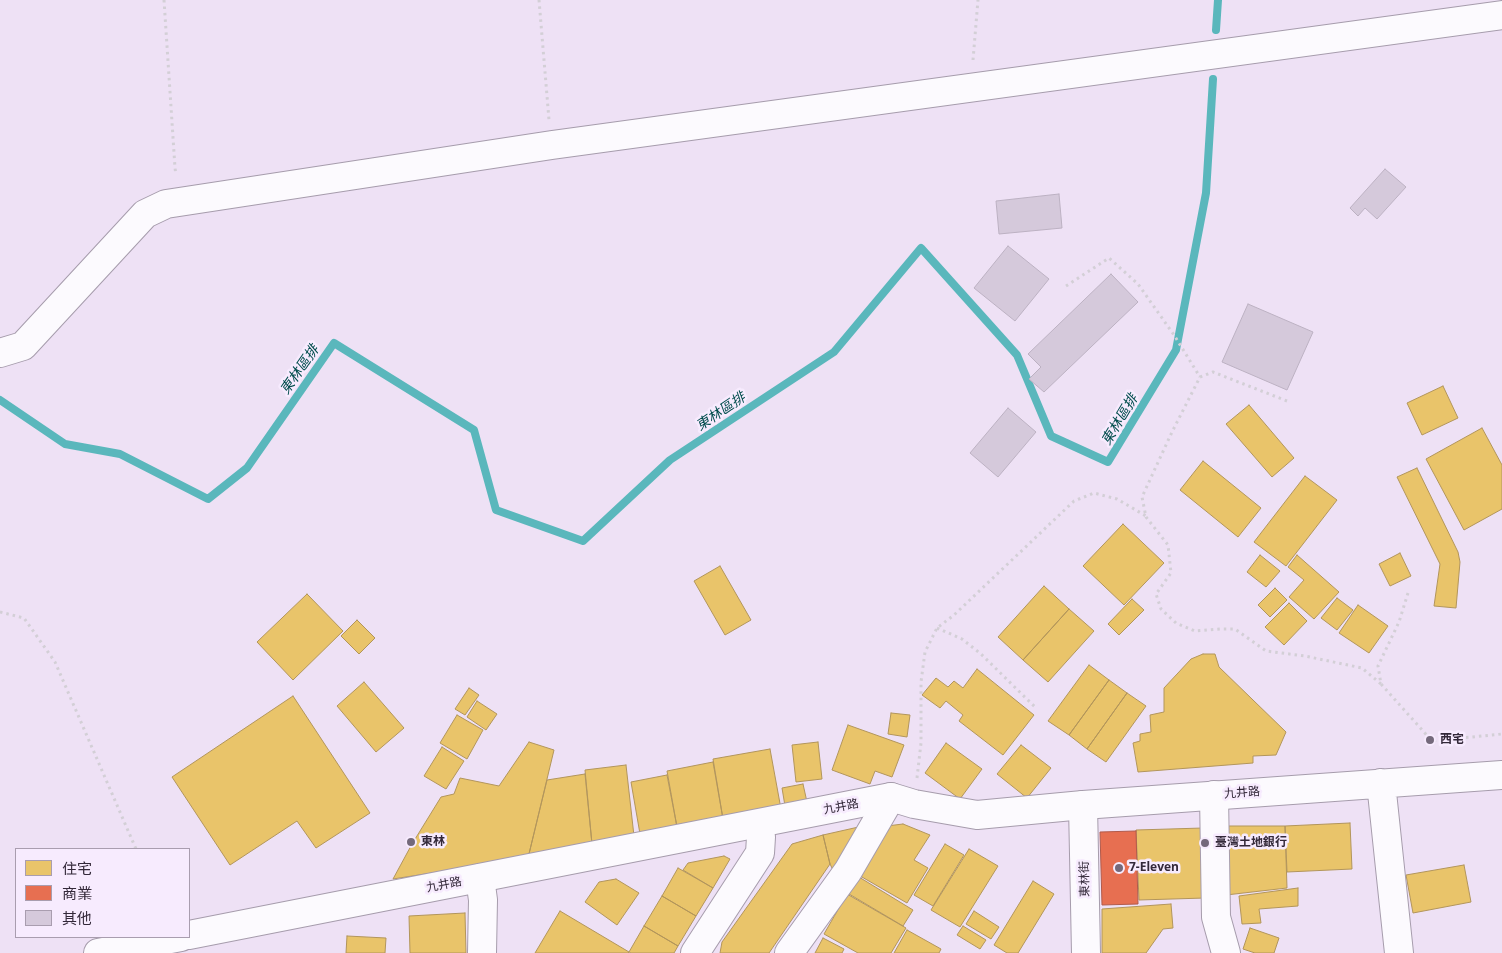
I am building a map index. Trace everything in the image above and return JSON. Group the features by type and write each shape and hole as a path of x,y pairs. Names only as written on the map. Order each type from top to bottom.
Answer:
{"street":[{"path":"0,354 23,346 145,214 166,204 552,145 1502,15"},
{"name":"九井路","path":"190,935 756,824 903,800 977,816 1083,805 1502,775"},
{"path":"1381,783 1399,953"},
{"path":"1214,795 1216,917 1226,953"},
{"path":"789,953 848,871 903,800"},
{"name":"東林街","path":"1083,805 1086,953"},
{"path":"694,953 760,853 761,837 756,824"},
{"path":"480,878 483,900 482,953"},
{"path":"98,953 176,938"}],"path":[{"path":"164,0 175,168 183,202"},
{"path":"539,0 552,145"},
{"path":"972,88 974,29 978,0"},
{"path":"1066,286 1109,258 1138,284 1174,335 1200,377"},
{"path":"1146,517 1142,497 1200,377 1213,372 1287,401"},
{"path":"903,800 921,744 921,682 925,652 937,628 954,615 1074,501 1094,493 1117,499 1146,517 1168,545 1170,573 1156,594 1161,609 1176,623 1195,631 1220,628 1235,629 1266,651 1305,656 1362,668 1381,684 1432,741 1502,734"},
{"path":"1381,684 1378,666 1399,622 1408,594"},
{"path":"0,612 24,618 55,662 136,848"},
{"path":"937,628 962,639 981,654 1036,708"}],"building: 住宅":[{"path":"1443,386 1458,418 1422,435 1407,403"},
{"path":"1249,405 1294,458 1272,477 1226,424"},
{"path":"1482,428 1502,465 1502,509 1464,530 1426,459"},
{"path":"1203,461 1261,508 1238,537 1180,490"},
{"path":"1417,468 1458,552 1460,562 1456,608 1434,606 1440,564 1397,477"},
{"path":"1305,476 1337,500 1286,566 1254,542"},
{"path":"1123,524 1164,563 1124,605 1083,566"},
{"path":"1400,553 1411,576 1390,586 1379,564"},
{"path":"1260,555 1280,571 1266,587 1247,572"},
{"path":"1297,555 1339,592 1314,619 1289,597 1304,580 1288,567"},
{"path":"720,566 751,620 725,635 694,581"},
{"path":"1044,586 1069,609 1023,660 998,637"},
{"path":"1275,588 1287,600 1270,617 1258,605"},
{"path":"307,594 343,631 293,680 257,642"},
{"path":"1337,598 1353,610 1337,630 1321,618"},
{"path":"1132,599 1144,610 1119,635 1108,624"},
{"path":"1289,603 1307,621 1284,645 1265,627"},
{"path":"1358,605 1388,626 1369,653 1339,633"},
{"path":"1069,609 1094,631 1048,682 1023,660"},
{"path":"357,620 375,638 359,654 341,636"},
{"path":"1203,654 1215,654 1219,667 1286,732 1276,755 1253,756 1253,763 1138,772 1133,743 1140,741 1140,734 1151,732 1150,715 1164,712 1164,688 1191,659"},
{"path":"1089,665 1109,680 1069,735 1048,721"},
{"path":"977,669 1034,715 1003,755 959,721 963,715 946,701 940,708 922,695 936,678 948,687 954,681 963,688"},
{"path":"1109,680 1127,693 1087,749 1069,735"},
{"path":"364,682 404,728 376,752 337,706"},
{"path":"469,688 479,695 465,715 455,709"},
{"path":"1127,693 1146,706 1106,762 1087,749"},
{"path":"293,696 370,813 316,848 297,821 230,865 172,777"},
{"path":"477,701 497,714 486,730 467,717"},
{"path":"891,713 910,715 907,737 888,734"},
{"path":"457,715 483,730 467,759 440,743"},
{"path":"848,725 904,745 892,777 875,771 870,784 832,770"},
{"path":"529,742 554,750 528,858 393,879 441,797 454,794 460,778 499,786"},
{"path":"818,742 822,779 796,782 792,745"},
{"path":"946,743 982,769 960,799 925,773"},
{"path":"1021,745 1051,768 1027,798 997,774"},
{"path":"442,747 464,761 446,789 424,776"},
{"path":"770,749 781,809 723,819 713,759"},
{"path":"713,762 723,819 677,827 667,771"},
{"path":"626,765 634,836 592,844 585,770"},
{"path":"585,774 592,844 528,858 547,780"},
{"path":"667,775 677,827 640,834 631,782"},
{"path":"803,784 807,802 785,806 782,788"},
{"path":"1350,823 1352,869 1287,872 1285,826"},
{"path":"903,824 930,835 914,860 928,868 907,903 855,873 887,826"},
{"path":"863,826 836,876 830,864 823,835"},
{"path":"1227,826 1285,826 1287,888 1226,895"},
{"path":"1203,828 1205,898 1139,900 1136,830"},
{"path":"823,835 830,864 769,953 720,953 722,942 792,844"},
{"path":"945,844 964,855 933,906 914,895"},
{"path":"969,849 998,866 960,927 931,910"},
{"path":"724,856 730,859 713,888 683,870 688,863"},
{"path":"1464,865 1471,902 1413,913 1406,875"},
{"path":"678,868 713,888 696,916 662,896"},
{"path":"854,874 913,910 903,926 844,891"},
{"path":"616,879 639,893 617,925 585,902 599,882"},
{"path":"1033,881 1054,894 1018,953 1007,953 994,945"},
{"path":"1298,888 1298,906 1259,909 1261,923 1242,924 1239,896"},
{"path":"847,894 906,928 891,953 858,953 824,934"},
{"path":"662,896 696,916 678,946 644,926"},
{"path":"1171,904 1173,928 1163,929 1146,953 1102,953 1102,909"},
{"path":"560,911 629,952 535,953"},
{"path":"974,911 999,927 991,939 966,924"},
{"path":"465,913 466,953 410,953 409,916"},
{"path":"644,926 678,946 674,953 629,952"},
{"path":"963,926 986,940 980,949 957,935"},
{"path":"1250,928 1279,938 1274,953 1255,953 1243,949"},
{"path":"907,930 941,949 939,953 894,953"},
{"path":"347,936 386,938 385,953 346,953"},
{"path":"823,938 844,949 842,953 815,953"}],"building: 商業":[{"name":"7-Eleven","path":"1136,831 1138,904 1102,905 1100,832"}],"building: 其他":[{"path":"1385,169 1406,187 1377,219 1365,208 1358,216 1350,208"},
{"path":"1059,194 1062,228 999,234 996,201"},
{"path":"1008,246 1049,279 1015,321 974,288"},
{"path":"1111,274 1138,302 1044,392 1029,379 1041,367 1028,354"},
{"path":"1248,304 1313,332 1287,390 1222,362"},
{"path":"1008,408 1036,432 998,477 970,453"}],"waterway":[{"name":"東林區排","path":"1216,30 1218,0"},
{"name":"東林區排","path":"0,400 65,444 120,454 208,499 247,468 334,343 474,430 496,510 583,541 670,460 834,352 921,248 1017,355 1051,436 1108,462 1176,350 1206,193 1213,79"}],"place":[{"name":"西宅","path":"1430,740"},
{"name":"東林","path":"411,842"},
{"name":"臺灣土地銀行","path":"1205,843"},
{"name":"7-Eleven","path":"1119,868"}]}
